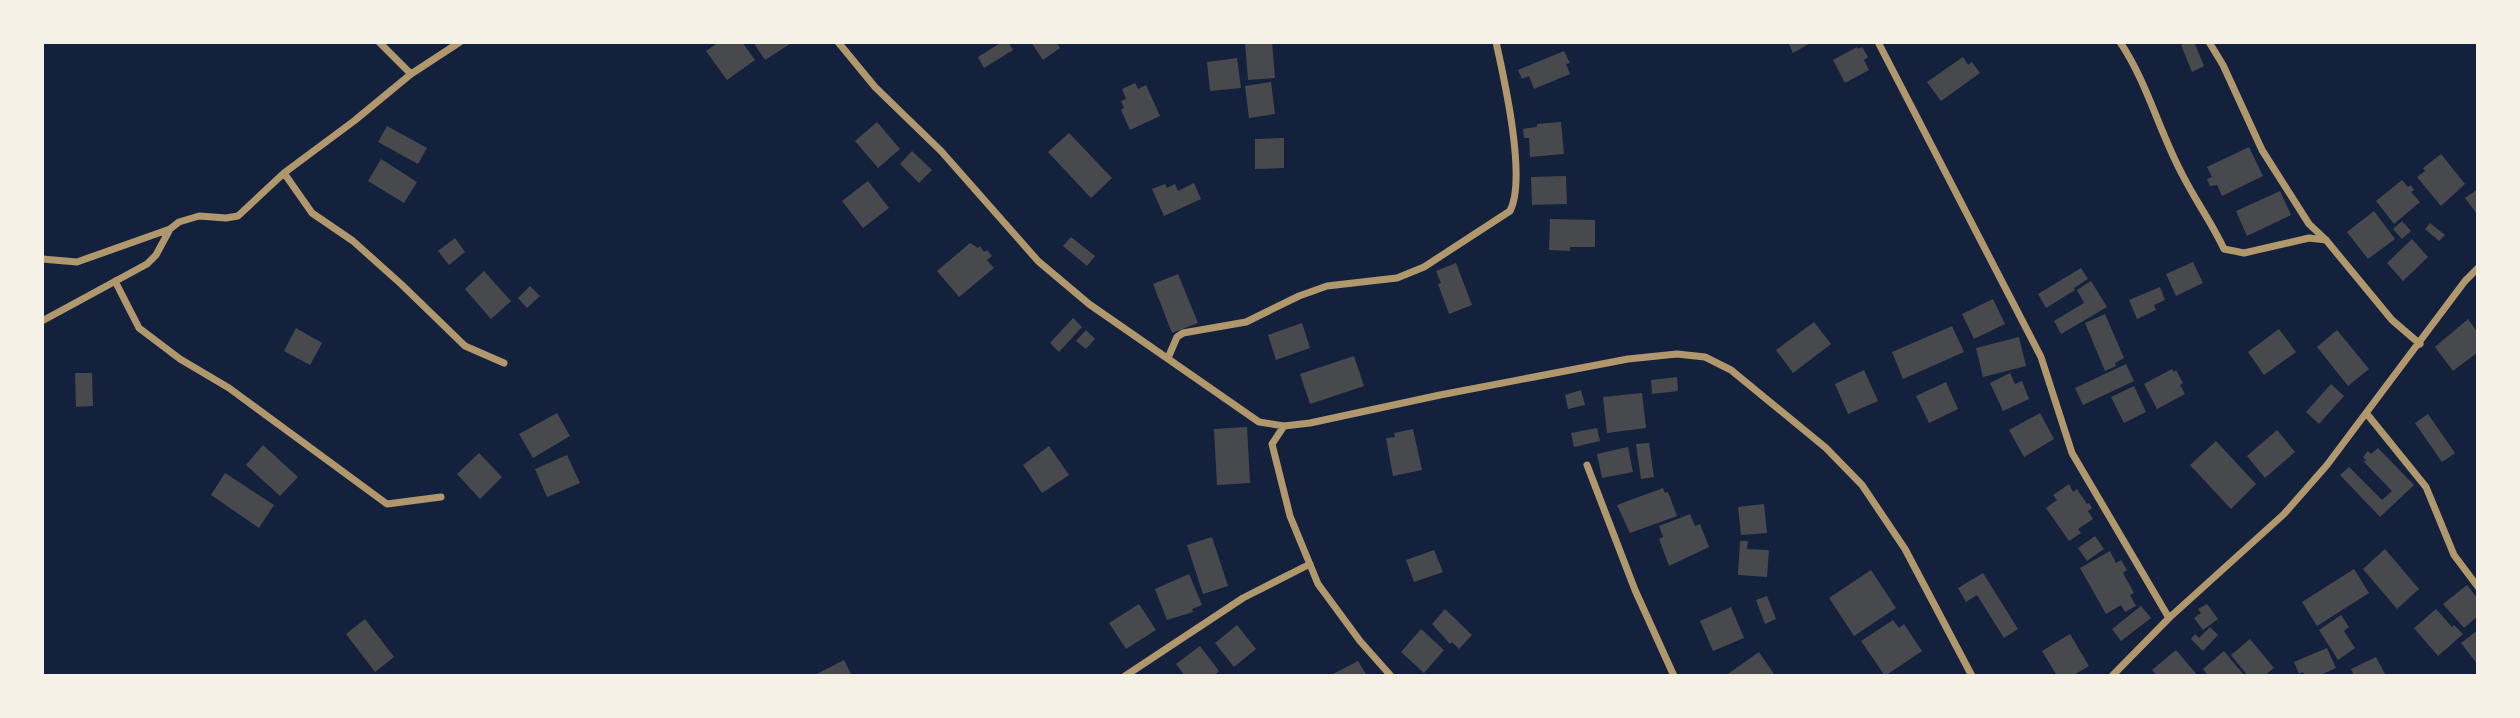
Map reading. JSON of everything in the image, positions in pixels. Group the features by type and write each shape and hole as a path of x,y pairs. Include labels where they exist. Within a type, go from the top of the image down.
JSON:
{"street":[{"path":"379,42 411,74"},
{"path":"42,259 77,262 199,216 238,216 284,173 411,74 460,42"},
{"path":"838,42 875,87 941,151 1038,261 1089,304 1259,422 1284,426 1310,423 1628,359 1677,354 1706,357 1731,370 1826,448 1862,485 1905,550 1972,676"},
{"path":"1168,358 1177,337 1183,332 1235,326 1327,286 1397,278 1424,267 1510,211 1514,200 1515,172 1510,112 1496,42"},
{"path":"1878,42 2041,356 2072,453 2169,618"},
{"path":"2120,42 2134,62 2182,175 2224,249 2244,253 2309,238 2326,240"},
{"path":"2209,42 2223,65 2262,150 2309,224 2326,240 2392,320 2420,344"},
{"path":"284,173 312,213 353,241 465,346 504,363"},
{"path":"42,321 147,264 156,255 170,229"},
{"path":"2112,676 2169,618 2284,514 2328,465 2465,281 2478,268"},
{"path":"115,281 139,328 180,359 229,388 387,504 441,497"},
{"path":"2367,414 2426,487 2454,555 2478,587"},
{"path":"1284,426 1272,444 1275,462 1290,516 1318,584 1360,641 1391,676"},
{"path":"1587,465 1635,590 1674,676"},
{"path":"1125,676 1243,598 1310,565"}],"building":[{"path":"719,42 742,42 755,60 727,80 706,51"},
{"path":"753,42 793,42 765,60"},
{"path":"1002,42 1008,42 1013,50 984,68 978,57"},
{"path":"1031,42 1056,42 1060,48 1043,60"},
{"path":"1245,42 1272,42 1275,78 1248,80"},
{"path":"1788,42 1812,42 1793,53"},
{"path":"2194,42 2204,66 2192,72 2181,45"},
{"path":"1862,47 1868,57 1864,60 1869,70 1845,83 1833,60"},
{"path":"1564,51 1570,63 1566,64 1570,74 1534,89 1529,76 1522,79 1518,70"},
{"path":"1963,57 1968,65 1972,62 1980,73 1941,101 1927,82"},
{"path":"1237,58 1241,88 1210,91 1207,62"},
{"path":"1271,82 1275,114 1249,118 1245,86"},
{"path":"1135,83 1138,89 1146,85 1160,116 1130,130 1121,110 1124,108 1121,101 1126,99 1122,89"},
{"path":"877,122 900,149 878,168 855,141"},
{"path":"1561,122 1564,154 1530,157 1529,138 1524,138 1523,129 1537,127 1537,124"},
{"path":"387,126 427,148 418,164 378,142"},
{"path":"1069,133 1112,178 1091,198 1048,152"},
{"path":"1284,138 1284,168 1255,169 1255,139"},
{"path":"2249,147 2263,176 2222,196 2217,185 2210,186 2207,179 2212,177 2207,167"},
{"path":"912,151 932,170 919,183 900,164"},
{"path":"2441,154 2465,184 2441,206 2417,177 2425,171 2423,168"},
{"path":"381,159 417,182 404,203 368,181"},
{"path":"1566,176 1567,204 1532,205 1531,177"},
{"path":"2402,180 2408,187 2411,185 2414,190 2411,192 2420,202 2394,224 2376,201"},
{"path":"868,181 889,208 863,228 842,201"},
{"path":"1194,183 1201,199 1164,216 1152,189 1165,184 1167,188 1175,184 1178,191"},
{"path":"2478,189 2478,215 2465,198"},
{"path":"2280,191 2291,215 2247,236 2236,211"},
{"path":"2374,211 2395,239 2368,259 2347,232"},
{"path":"1550,219 1595,220 1595,247 1570,247 1570,251 1549,250"},
{"path":"2402,221 2411,231 2402,239 2393,229"},
{"path":"2430,223 2445,235 2439,241 2425,229"},
{"path":"1071,237 1095,256 1087,266 1063,246"},
{"path":"455,238 465,252 449,265 438,251"},
{"path":"2412,239 2428,257 2403,281 2387,263"},
{"path":"970,243 978,248 980,246 984,252 987,250 992,256 987,260 994,268 959,297 937,271"},
{"path":"2193,262 2203,283 2176,296 2166,274"},
{"path":"1456,263 1472,305 1449,314 1436,271"},
{"path":"2081,268 2088,279 2046,308 2038,294"},
{"path":"484,271 511,301 491,319 465,289"},
{"path":"1178,274 1198,323 1172,333 1153,284"},
{"path":"2091,281 2107,307 2061,334 2054,321 2084,303 2077,290"},
{"path":"530,286 540,296 527,308 518,298"},
{"path":"2160,287 2165,300 2154,305 2156,310 2137,319 2129,300"},
{"path":"1993,299 2005,324 1974,339 1962,314"},
{"path":"2105,314 2124,358 2105,371 2085,323"},
{"path":"1073,318 1082,327 1059,352 1050,343"},
{"path":"2468,319 2478,333 2478,352 2453,371 2435,347"},
{"path":"1814,322 1831,344 1793,373 1776,350"},
{"path":"1302,323 1310,348 1276,360 1268,335"},
{"path":"1952,326 1964,352 1903,379 1892,352"},
{"path":"296,328 322,343 310,365 284,351"},
{"path":"2279,329 2296,352 2264,375 2248,352"},
{"path":"1086,330 1095,339 1086,349 1076,341"},
{"path":"2337,330 2369,369 2348,386 2317,347"},
{"path":"2019,337 2026,366 1983,377 1976,348"},
{"path":"1354,356 1364,386 1310,404 1300,374"},
{"path":"2126,364 2134,381 2083,405 2075,388"},
{"path":"2172,369 2174,372 2176,370 2183,383 2180,385 2185,394 2157,409 2144,384"},
{"path":"1864,370 1878,401 1848,414 1835,384"},
{"path":"75,373 92,373 93,406 76,407"},
{"path":"2010,373 2015,384 2022,381 2029,399 2003,411 1990,383"},
{"path":"1677,377 1678,391 1652,394 1651,380"},
{"path":"1946,382 1958,409 1929,423 1916,396"},
{"path":"2331,384 2344,396 2319,424 2306,412"},
{"path":"2134,386 2146,412 2124,423 2111,397"},
{"path":"1581,390 1585,405 1568,409 1565,395"},
{"path":"1642,393 1646,428 1607,433 1603,397"},
{"path":"557,413 570,436 533,458 519,434"},
{"path":"2040,413 2054,439 2024,457 2009,430"},
{"path":"2428,414 2455,453 2442,462 2415,423"},
{"path":"1247,427 1250,483 1217,485 1214,429"},
{"path":"1597,428 1600,441 1574,447 1571,433"},
{"path":"1413,429 1422,470 1393,476 1386,438 1395,437 1394,433"},
{"path":"2277,430 2295,452 2265,478 2247,456"},
{"path":"2216,441 2256,484 2231,509 2190,465"},
{"path":"1649,443 1654,477 1641,479 1636,444"},
{"path":"263,445 298,477 280,496 246,465"},
{"path":"1049,446 1069,475 1042,493 1023,465"},
{"path":"1628,447 1633,472 1602,478 1597,454"},
{"path":"2378,448 2414,485 2380,517 2340,475 2349,467 2382,500 2392,491 2364,462 2366,460 2363,457 2368,451 2371,454"},
{"path":"479,453 502,477 480,499 457,474"},
{"path":"567,455 580,483 547,497 535,469"},
{"path":"225,473 274,505 259,528 211,495"},
{"path":"2069,484 2073,492 2077,489 2087,504 2089,503 2092,508 2088,511 2093,519 2078,529 2081,533 2069,541 2046,508 2057,500 2053,495"},
{"path":"1663,488 1665,493 1668,492 1677,516 1630,533 1617,505"},
{"path":"1764,504 1767,533 1741,535 1738,507"},
{"path":"1690,514 1695,526 1700,524 1709,547 1669,566 1659,539 1663,537 1659,526"},
{"path":"2095,536 2104,549 2087,561 2078,548"},
{"path":"1212,537 1228,586 1203,594 1187,545"},
{"path":"1740,541 1748,541 1747,549 1769,550 1767,577 1738,575"},
{"path":"2385,549 2419,589 2397,609 2363,569"},
{"path":"1434,550 1443,572 1414,582 1406,560"},
{"path":"2110,551 2116,563 2121,560 2127,570 2123,573 2134,593 2130,595 2136,606 2125,612 2121,605 2106,614 2080,568"},
{"path":"2354,569 2369,593 2317,626 2302,602"},
{"path":"1871,570 1896,608 1854,636 1829,598"},
{"path":"1983,573 2018,629 2004,638 1977,595 1966,602 1958,588"},
{"path":"1189,574 1202,605 1192,609 1193,612 1167,620 1155,589"},
{"path":"2467,585 2478,599 2478,616 2464,628 2443,604"},
{"path":"1767,596 1776,619 1765,624 1756,600"},
{"path":"1139,604 1156,630 1126,649 1109,623"},
{"path":"2207,604 2218,619 2203,630 2194,618 2201,613 2198,609"},
{"path":"2141,606 2151,618 2121,641 2112,629"},
{"path":"1731,607 1744,638 1713,651 1700,621"},
{"path":"1445,609 1472,635 1459,649 1452,642 1450,644 1432,624"},
{"path":"2436,609 2452,627 2454,625 2463,634 2438,656 2414,628"},
{"path":"2341,615 2349,627 2344,631 2355,648 2338,660 2319,630"},
{"path":"365,619 394,657 375,672 346,634"},
{"path":"1893,620 1899,628 1904,624 1922,651 1885,676 1861,641"},
{"path":"1237,625 1256,649 1234,667 1215,643"},
{"path":"2210,627 2218,635 2203,651 2191,639 2195,634 2199,638"},
{"path":"1421,629 1444,650 1424,673 1401,652"},
{"path":"2478,630 2478,665 2461,643"},
{"path":"2070,634 2089,666 2072,676 2057,676 2042,651"},
{"path":"2250,639 2274,668 2264,676 2248,676 2231,655"},
{"path":"1200,646 1219,671 1214,676 1185,676 1176,664"},
{"path":"2327,648 2336,668 2318,676 2305,676 2303,672 2299,674 2294,662"},
{"path":"2176,650 2198,676 2157,676 2152,670"},
{"path":"2224,651 2243,674 2208,676 2203,669"},
{"path":"1759,652 1774,674 1725,676"},
{"path":"2376,657 2386,676 2354,676 2351,669"},
{"path":"844,660 852,676 813,676"},
{"path":"1358,661 1367,676 1329,676"}]}
